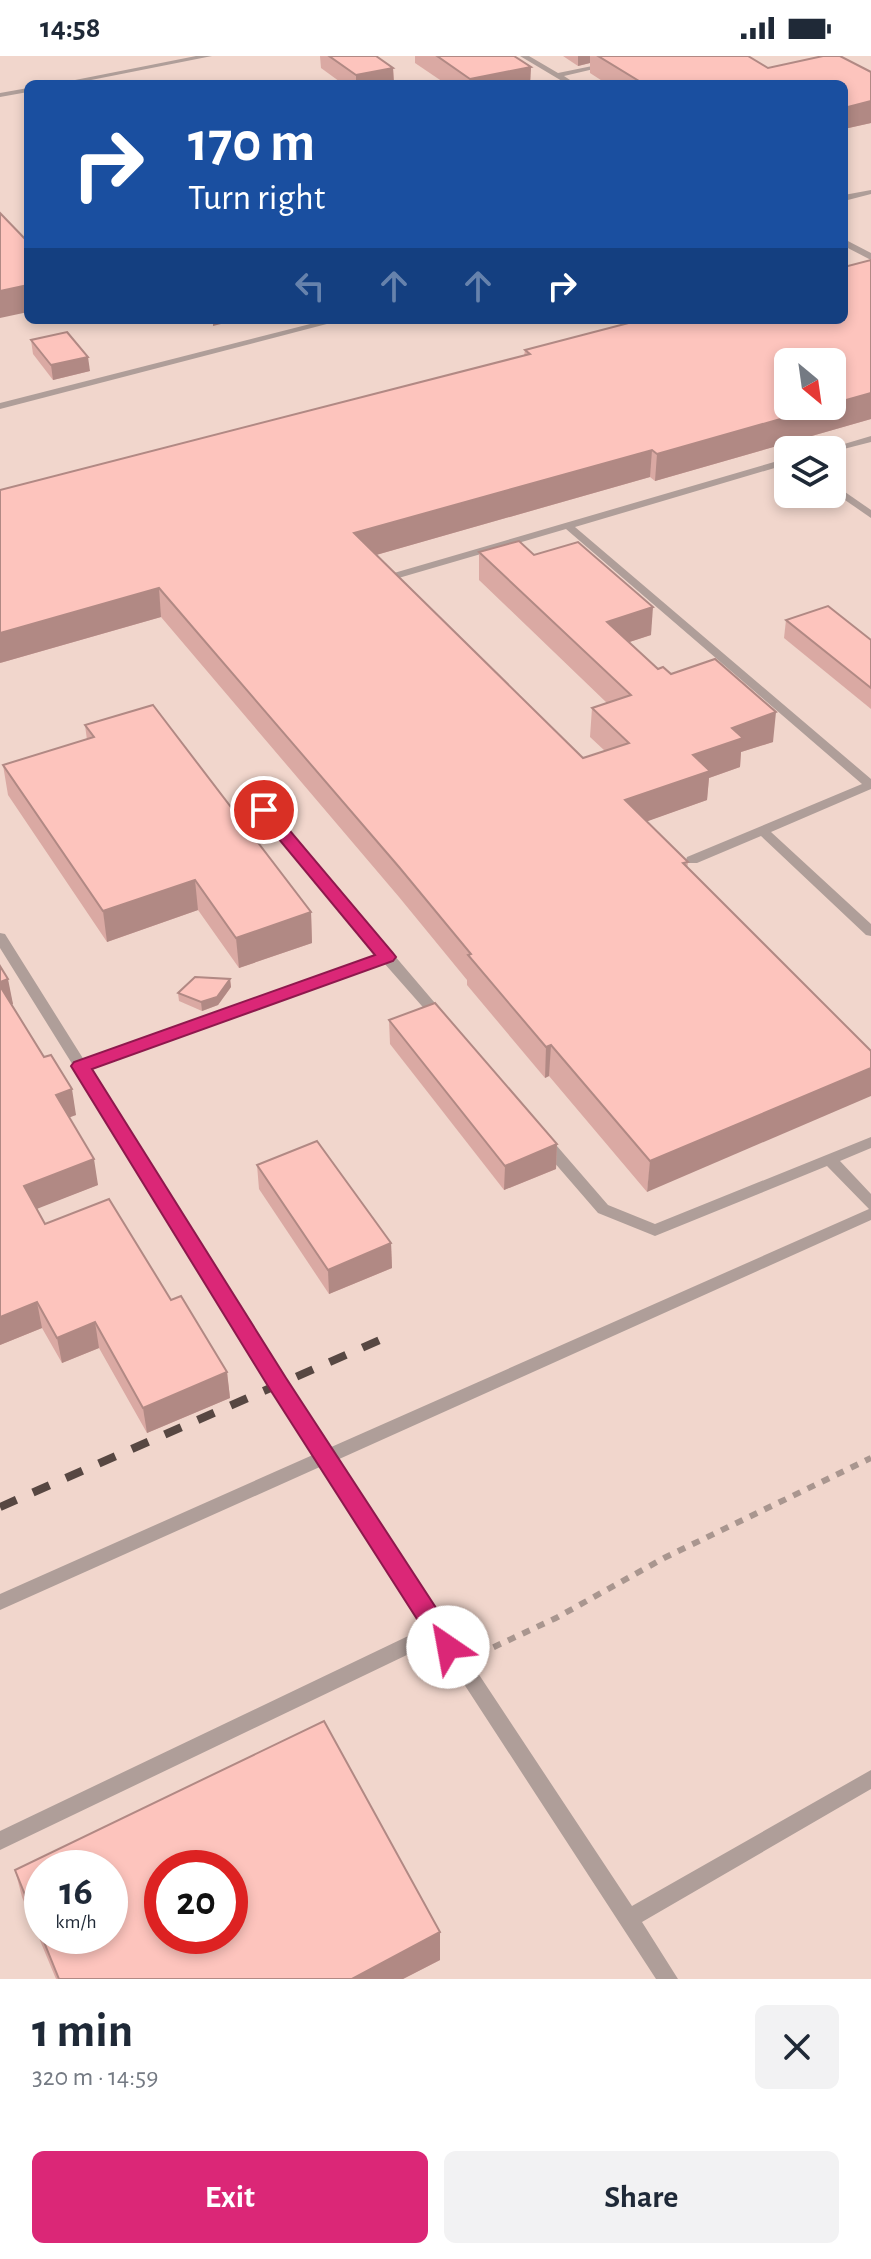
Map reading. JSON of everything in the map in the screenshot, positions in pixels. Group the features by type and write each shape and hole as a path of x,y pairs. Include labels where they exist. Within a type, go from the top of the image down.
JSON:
{"lane":[{"path":"82,80 208,56"},
{"path":"524,56 565,80"},
{"path":"557,75 617,62"},
{"path":"0,95 24,91"},
{"path":"848,197 871,192"},
{"path":"848,244 871,257"},
{"path":"0,406 321,324"},
{"path":"846,446 871,439"},
{"path":"398,575 774,465"},
{"path":"846,496 871,515"},
{"path":"567,525 871,785 692,860"},
{"path":"264,810 453,1033"},
{"path":"763,831 871,932"},
{"path":"0,937 410,1590 668,1979"},
{"path":"81,1066 387,957"},
{"path":"531,1126 603,1209 626,1221 655,1230 871,1142"},
{"path":"830,1160 871,1204"},
{"path":"0,1602 871,1214"},
{"path":"0,1841 434,1626"},
{"path":"630,1918 871,1779"}],"path":[{"path":"459,1663 556,1618 664,1558 871,1458"}],"shaded area":[{"path":"0,56 871,56 871,1979 0,1979"}],"building":[{"path":"329,56 376,56 393,68 356,75"},
{"path":"437,56 514,56 531,67 470,79"},
{"path":"598,56 748,56 768,68 823,56 840,56 871,72 871,101 848,107 848,80 637,80"},
{"path":"0,213 24,238 24,286 0,291"},
{"path":"871,260 871,393 846,400 846,348 774,348 774,420 777,420 657,454 652,450 354,533 583,758 629,743 592,708 631,695 479,552 519,541 534,555 578,542 653,607 607,622 658,669 663,667 671,674 715,659 776,712 732,728 743,738 693,755 710,771 625,800 688,862 683,863 871,1051 871,1068 650,1161 551,1045 546,1047 399,867 159,588 0,633 0,490 530,354 525,350 625,324 848,324 848,266"},
{"path":"67,332 88,357 51,365 31,340"},
{"path":"828,606 871,640 871,688 786,620"},
{"path":"153,705 311,912 236,938 195,880 103,911 3,765 94,737 85,725"},
{"path":"0,966 8,979 0,982"},
{"path":"195,977 230,979 217,997 201,1002 178,993"},
{"path":"0,986 44,1057 51,1055 72,1089 56,1095 94,1159 24,1186 45,1224 109,1199 171,1300 181,1296 227,1372 143,1408 95,1322 57,1338 37,1302 0,1317"},
{"path":"435,1003 557,1144 505,1166 389,1020"},
{"path":"317,1141 391,1243 328,1270 257,1165"},
{"path":"324,1721 440,1932 352,1979 59,1979 49,1954 128,1954 128,1850 56,1850"},
{"path":"24,1866 24,1892 15,1870"}],"railway":[{"path":"0,1507 391,1335"}],"route":[{"path":"264,810 387,957 81,1066 278,1384 448,1647"}]}
